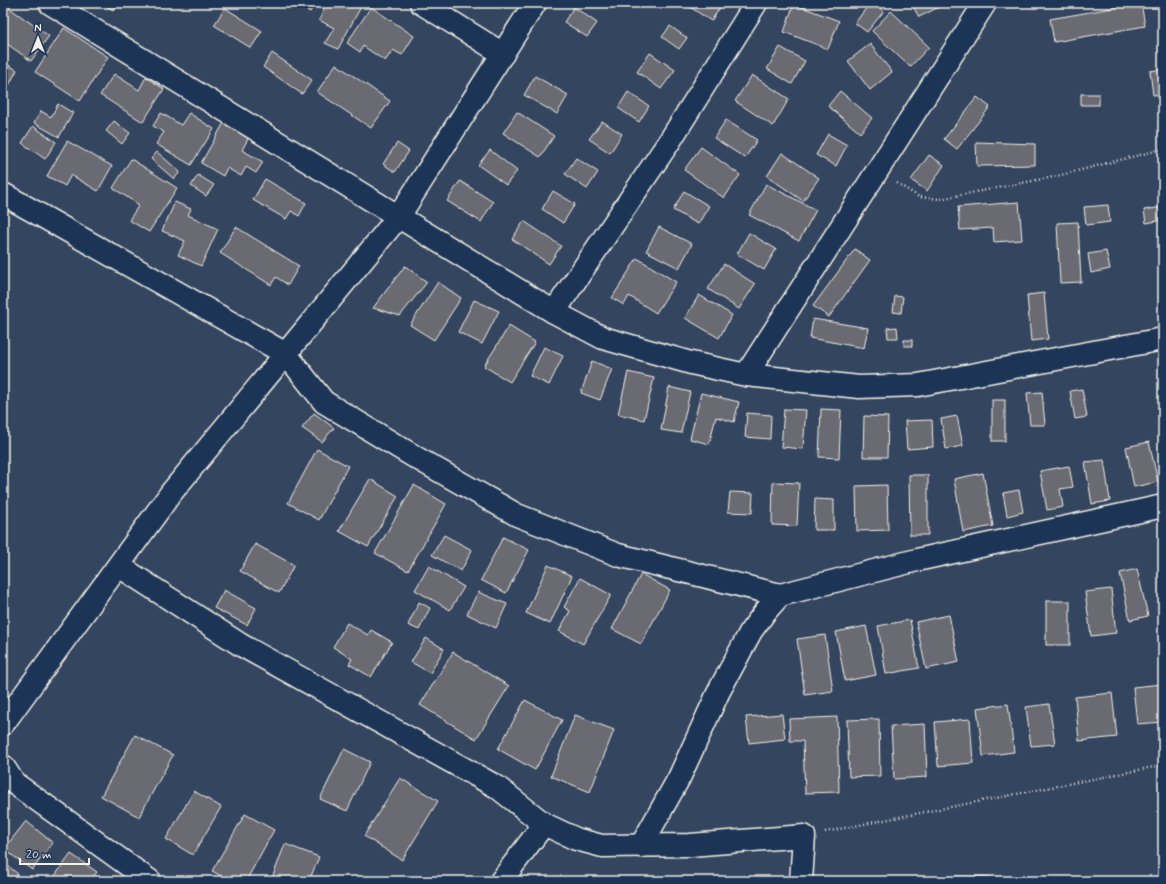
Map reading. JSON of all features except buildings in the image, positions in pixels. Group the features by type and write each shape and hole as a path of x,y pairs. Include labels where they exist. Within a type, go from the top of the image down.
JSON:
{"street":[{"path":"50,3 554,312 603,338 691,363 746,375 859,387 918,386 1163,339"},
{"path":"421,3 503,54"},
{"path":"3,724 119,566 170,493 399,216 535,3"},
{"path":"554,312 671,139 756,3"},
{"path":"746,375 985,3"},
{"path":"3,194 286,354 324,402 415,457 517,515 618,555 780,595 916,560 1163,506"},
{"path":"119,566 241,645 497,787 544,824 576,840 602,846 641,846 690,845 804,836 801,881"},
{"path":"641,846 678,778 719,691 751,631 780,595"},
{"path":"3,766 14,783 150,881"},
{"path":"501,881 544,824"}],"path":[{"path":"878,170 919,197 940,200 1053,177 1163,148"},
{"path":"804,836 1163,765"}]}
